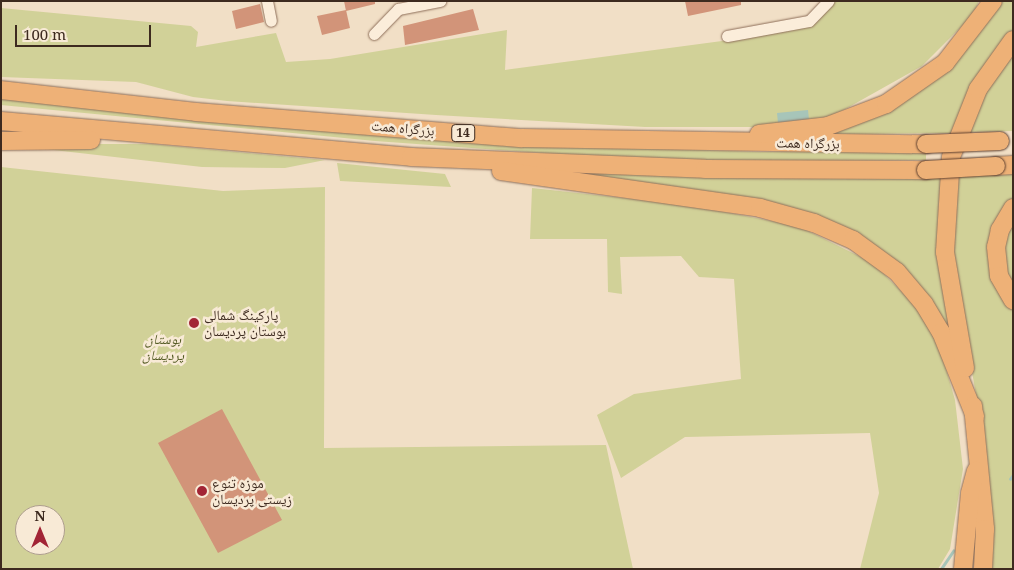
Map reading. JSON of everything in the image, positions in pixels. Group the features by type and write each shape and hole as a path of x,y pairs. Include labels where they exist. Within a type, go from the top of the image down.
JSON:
{"highway":[{"path":"713,142 828,126 886,104 945,62 970,35 993,1"},
{"path":"983,569 985,529 975,416 945,252 950,166 978,89 1013,40"},
{"name":"بزرگراه همت","path":"1,90 196,112 522,138 926,144 1006,141"},
{"name":"بزرگراه همت","path":"1,121 145,136 411,157 705,169 926,170 1004,165"},
{"path":"1,141 145,136"},
{"path":"411,157 729,203 796,218 841,234 880,257 913,289 941,332 975,416"},
{"path":"1013,208 1000,230 996,247 999,276 1013,300"},
{"path":"963,569 970,493 980,459"}],"street":[{"path":"267,1 271,21"},
{"path":"374,34 398,9 440,1"},
{"path":"727,36 809,21 828,1"}],"green space":[{"path":"835,1 979,1 973,15 922,66 833,116 770,127 645,127 436,115 227,101 193,97 136,82 1,77 1,8 191,26 198,32 196,47 276,33 286,62 330,59 507,30 505,70 752,37 814,23"},
{"path":"1000,1 1013,1 1013,31 953,133 776,135 841,129 880,115 956,61"},
{"path":"1013,48 1013,131 965,132 974,112"},
{"path":"1,96 612,147 761,152 926,149 926,160 722,162 557,154 375,141 1,105"},
{"path":"1,144 151,144 325,160 285,168 202,167"},
{"path":"337,163 445,174 451,187 340,181"},
{"path":"511,166 942,176 963,385 947,338 851,233"},
{"name":"بوستان پردیسان","path":"1,167 223,191 325,187 324,448 606,445 633,569 1,569"},
{"path":"1013,172 1013,198 997,222 1013,308 1013,569 988,569 992,513 987,457 950,247 954,175"},
{"path":"532,188 688,205 798,226 873,263 913,303 938,341 955,400 963,469 950,549 938,569 860,569 879,493 870,433 685,437 621,478 597,415 634,394 741,379 734,279 699,277 681,256 620,257 622,294 608,292 607,239 530,239"},
{"path":"1013,217 1013,291 1002,268 1006,229"}],"shaded area":[{"path":"808,110 809,120 778,123 777,113"}],"building":[{"path":"344,1 375,1 375,4 346,11"},
{"path":"685,1 741,1 741,5 688,16"},
{"path":"260,4 264,22 236,29 232,11"},
{"path":"473,9 479,30 405,45 403,26"},
{"path":"346,10 350,28 322,35 317,16"},
{"path":"222,409 282,520 218,553 158,443"}],"waterway":[{"path":"1010,479 1013,475"},
{"path":"941,569 953,551"}],"place":[{"name":"پارکینگ شمالی بوستان پردیسان","path":"194,323"},
{"name":"موزه تنوع زیستی پردیسان","path":"202,491"}]}
